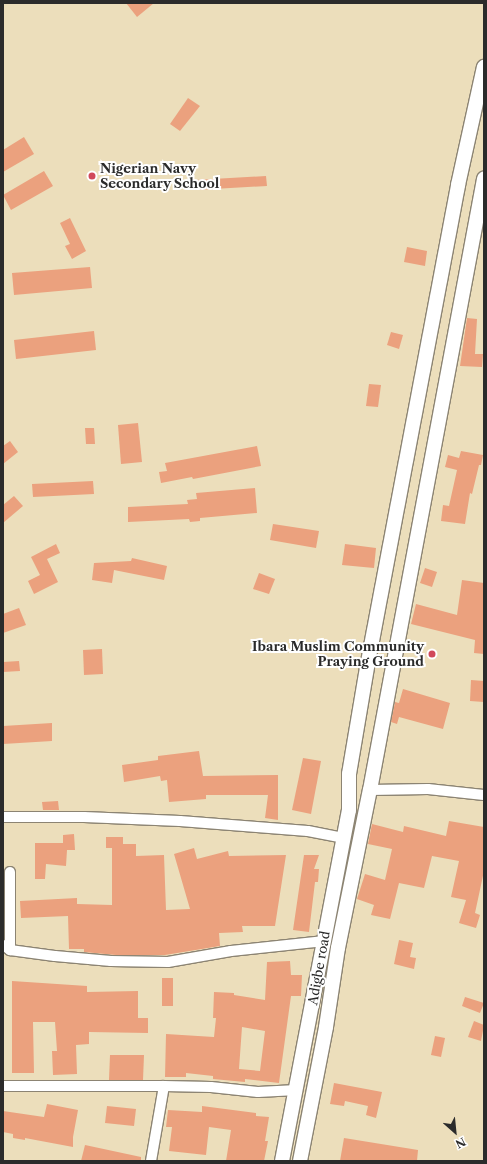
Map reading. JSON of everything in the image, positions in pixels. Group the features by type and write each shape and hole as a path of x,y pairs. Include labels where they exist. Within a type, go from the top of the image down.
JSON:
{"main road":[{"name":"Adigbe road","path":"282,1161 297,1090 350,810 349,774 368,662 458,185 484,67"},
{"path":"300,1161 326,1027 338,948 370,790 484,179"}],"street":[{"path":"370,790 428,789 484,795"},
{"path":"3,817 84,817 180,821 308,831 344,838"},
{"path":"10,872 6,948 111,961 168,962 231,951 324,941"},
{"path":"3,1086 211,1087 258,1092 297,1090"},
{"path":"151,1161 164,1086"}],"building":[{"path":"126,3 154,3 137,17"},
{"path":"188,98 200,106 180,131 170,124"},
{"path":"24,137 34,154 3,172 3,150"},
{"path":"44,171 53,186 11,210 3,195"},
{"path":"266,176 267,186 196,190 195,180"},
{"path":"70,218 86,251 72,259 65,246 70,244 60,223"},
{"path":"407,247 427,251 425,266 404,262"},
{"path":"90,267 92,288 14,295 12,273"},
{"path":"467,318 477,319 475,354 483,354 482,367 460,366"},
{"path":"94,331 96,350 16,359 14,340"},
{"path":"391,332 403,335 399,349 387,345"},
{"path":"369,384 381,385 378,407 366,406"},
{"path":"138,423 142,462 121,464 118,425"},
{"path":"85,428 94,428 95,444 86,444"},
{"path":"10,441 18,452 3,464 3,446"},
{"path":"257,446 261,466 193,479 192,477 161,483 159,472 167,471 165,463"},
{"path":"461,451 483,455 472,494 470,493 465,524 441,521 443,505 449,506 457,470 445,467 448,455 459,458"},
{"path":"93,481 94,494 33,497 32,484"},
{"path":"255,488 257,513 200,518 200,521 190,522 189,519 128,522 128,507 188,504 187,500 197,499 196,493"},
{"path":"14,496 23,506 3,523 3,505"},
{"path":"273,524 319,531 316,548 270,540"},
{"path":"56,544 60,553 47,559 58,582 34,594 28,581 40,575 31,557"},
{"path":"345,544 376,548 374,568 342,565"},
{"path":"132,558 167,566 164,580 114,570 112,583 92,580 94,563 131,561"},
{"path":"425,568 437,572 432,587 420,583"},
{"path":"259,573 275,579 269,594 253,589"},
{"path":"462,580 484,583 484,654 474,653 475,640 411,624 416,604 457,615"},
{"path":"19,608 26,625 3,633 3,614"},
{"path":"102,649 103,674 84,675 83,650"},
{"path":"19,661 20,671 3,672 3,662"},
{"path":"471,680 484,681 484,702 470,701"},
{"path":"403,689 450,703 443,729 399,717 397,724 391,722 395,702 399,703"},
{"path":"52,723 52,741 3,744 3,726"},
{"path":"199,751 203,776 278,775 278,820 265,818 268,795 206,795 206,799 169,802 167,780 161,781 160,776 124,782 122,765 158,760 158,756"},
{"path":"303,758 321,761 311,814 292,810"},
{"path":"58,801 59,810 43,810 42,802"},
{"path":"449,821 484,827 484,871 475,913 480,915 476,928 459,923 466,900 451,897 459,861 432,856 424,888 399,883 390,919 371,915 374,905 357,899 365,874 385,880 392,849 368,844 372,824 403,832 404,826 446,836"},
{"path":"74,834 75,850 67,850 66,866 46,864 45,879 35,879 35,843 63,843 63,835"},
{"path":"106,837 123,837 123,844 136,844 136,856 164,855 166,910 190,909 174,854 194,848 197,859 228,851 229,856 286,855 275,926 242,926 243,932 219,933 220,946 165,955 116,955 84,952 84,949 69,949 68,916 21,918 20,901 77,898 77,904 112,905 112,848 106,848"},
{"path":"304,855 319,855 314,869 319,869 318,882 315,882 309,932 293,930"},
{"path":"399,940 413,943 410,957 416,958 414,969 394,964"},
{"path":"290,961 291,975 302,975 301,996 291,996 279,1083 245,1079 245,1082 213,1079 213,1076 186,1073 186,1077 165,1077 166,1034 214,1037 216,1018 213,1018 214,992 234,993 234,995 265,1000 267,962","holes":["242,1027 265,1031 260,1071 239,1069"]},
{"path":"162,978 173,978 173,1006 162,1006"},
{"path":"12,981 87,986 87,992 138,991 138,1018 148,1018 148,1033 89,1032 89,1044 76,1045 77,1074 53,1075 52,1051 57,1051 55,1022 33,1022 34,1073 12,1073"},
{"path":"465,997 484,1003 480,1013 462,1006"},
{"path":"474,1021 484,1025 481,1041 468,1037"},
{"path":"435,1036 445,1038 441,1057 431,1055"},
{"path":"110,1055 144,1055 143,1080 109,1080"},
{"path":"334,1083 382,1092 376,1118 366,1115 368,1106 345,1101 344,1106 330,1104"},
{"path":"47,1104 78,1110 73,1137 73,1147 25,1138 25,1140 13,1138 13,1134 3,1132 3,1111 44,1117"},
{"path":"107,1106 136,1109 134,1126 105,1123"},
{"path":"202,1106 256,1113 256,1116 269,1117 265,1141 268,1141 264,1161 226,1161 231,1130 209,1127 206,1155 169,1151 172,1127 166,1127 168,1110 202,1112"},
{"path":"344,1138 418,1150 417,1161 340,1161"},
{"path":"85,1145 141,1157 141,1161 81,1161"}],"place":[{"name":"Nigerian Navy Secondary School","path":"92,176"},
{"name":"Ibara Muslim Community Praying Ground","path":"432,654"}]}
